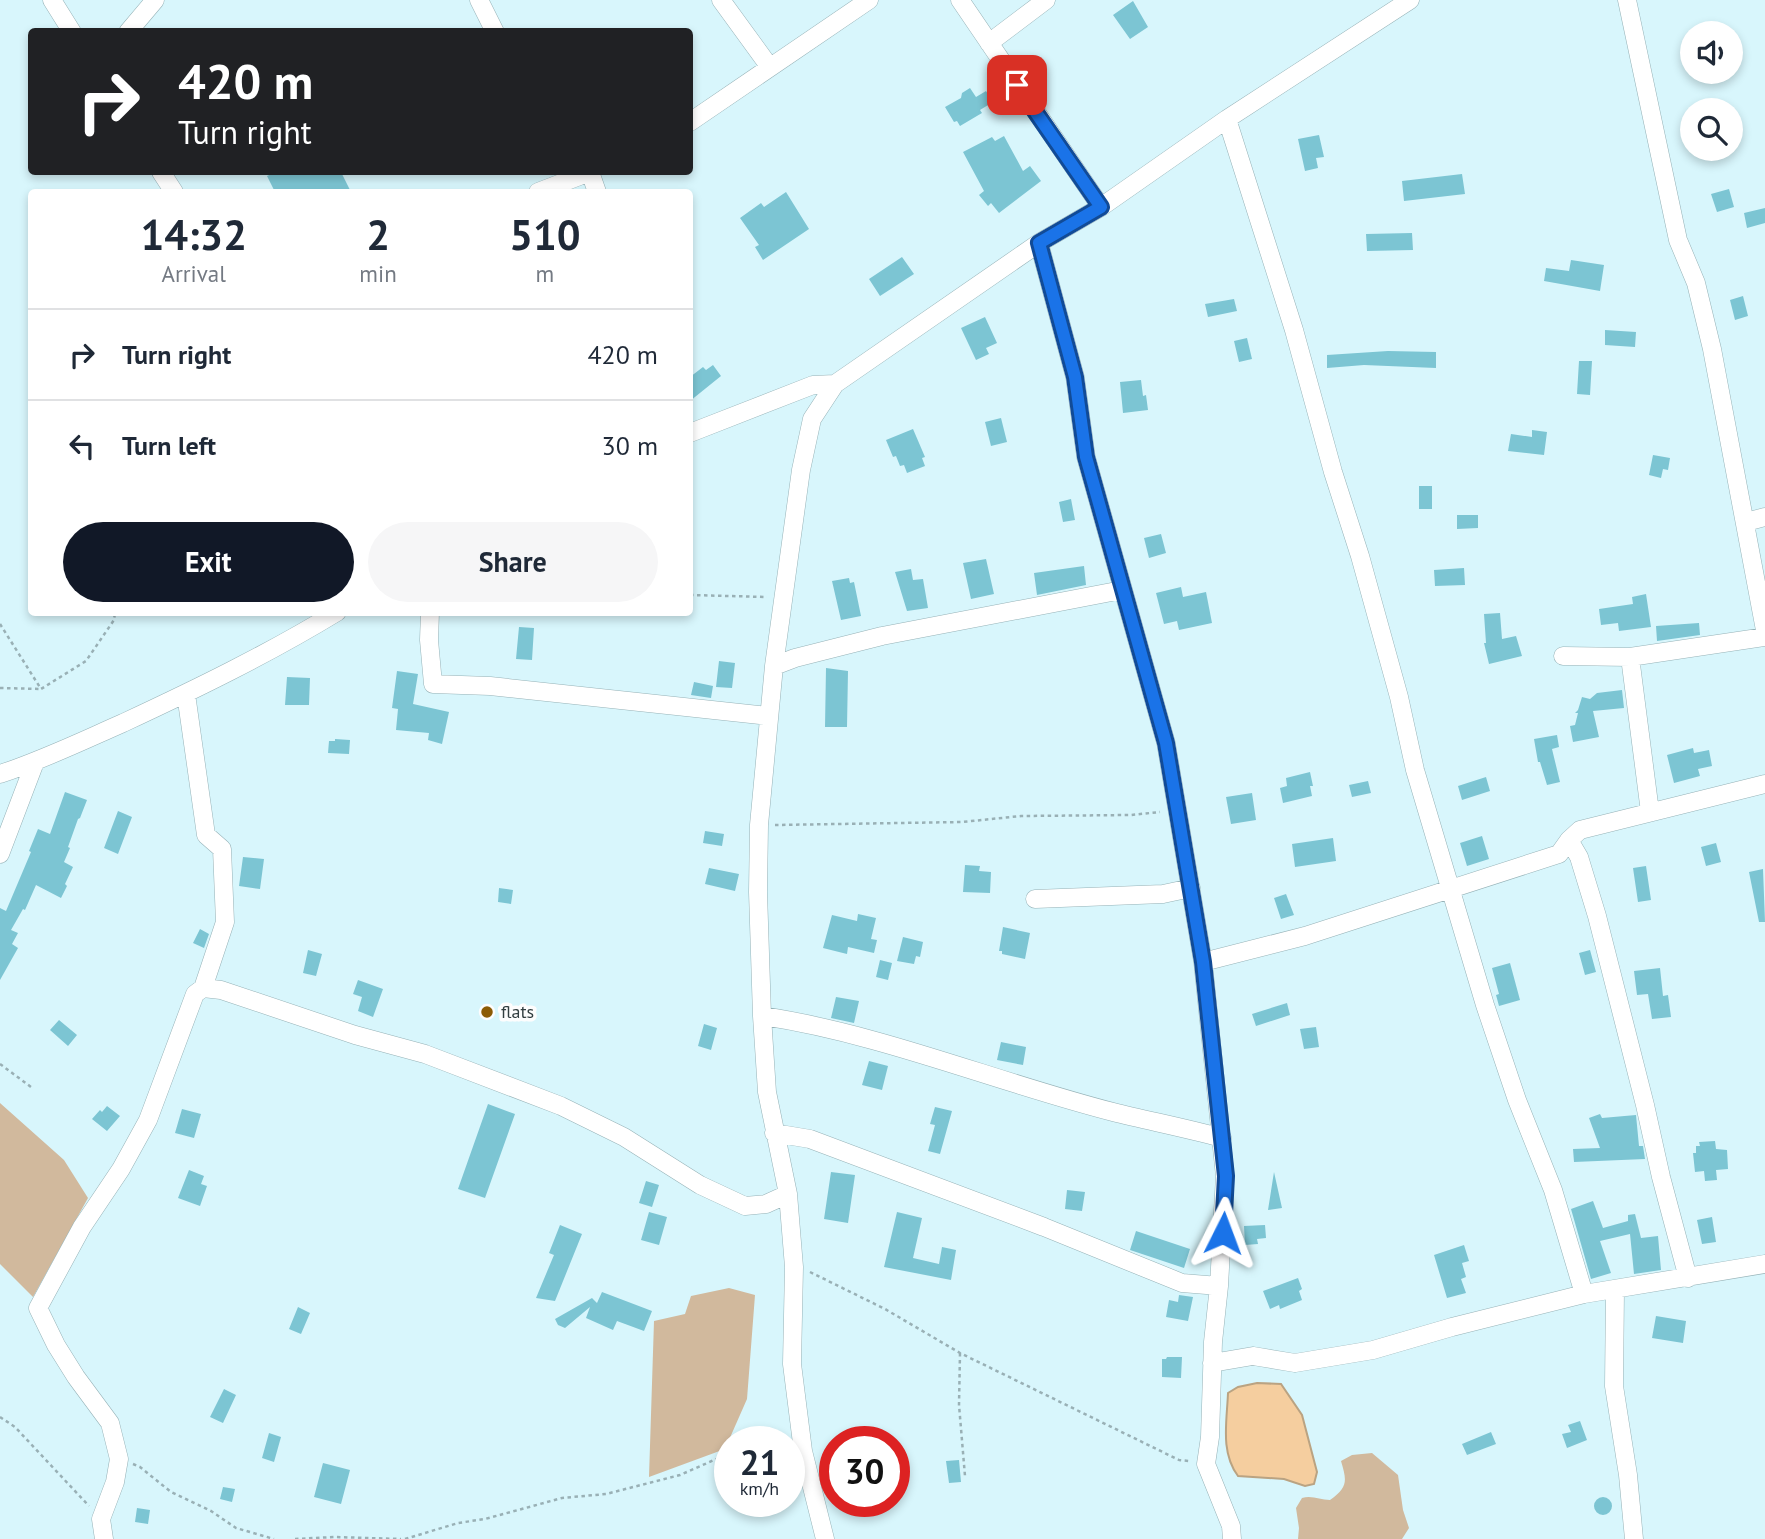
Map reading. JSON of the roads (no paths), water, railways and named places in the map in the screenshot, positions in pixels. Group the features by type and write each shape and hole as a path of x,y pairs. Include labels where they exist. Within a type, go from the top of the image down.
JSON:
{"street":[{"path":"52,0 70,28"},
{"path":"131,28 155,0"},
{"path":"479,0 493,28"},
{"path":"721,0 769,66"},
{"path":"693,120 869,0"},
{"path":"960,0 1101,207"},
{"path":"989,43 1046,0"},
{"path":"825,1539 803,1451 792,1364 794,1267 788,1194 767,1092 758,892 768,716 802,470 812,419 835,384 1039,243 1101,207 1227,119 1410,0"},
{"path":"1627,0 1678,240 1696,283 1712,349 1746,522 1765,656"},
{"path":"1227,119 1294,330 1360,556 1399,697 1415,770 1485,1005 1517,1100 1553,1191 1584,1294"},
{"path":"546,189 582,175"},
{"path":"1039,243 1075,377 1086,457 1166,743 1203,962 1226,1176 1212,1363 1210,1437 1206,1464 1232,1533 1246,1539"},
{"path":"693,432 813,385 835,384"},
{"path":"1746,522 1765,517"},
{"path":"774,666 882,636 1122,590"},
{"path":"0,774 35,762 187,694 330,616"},
{"path":"430,616 433,684 490,686 768,716"},
{"path":"1563,656 1630,657 1764,635"},
{"path":"1630,657 1650,812"},
{"path":"187,694 206,835 222,849 225,922 203,988"},
{"path":"0,854 35,762"},
{"path":"1203,962 1305,936 1559,854 1580,830 1765,784"},
{"path":"1569,840 1579,857 1597,916 1688,1278"},
{"path":"1035,899 1163,894 1191,888"},
{"path":"104,1539 101,1519 115,1482 119,1459 110,1423 76,1377 38,1308 82,1227 121,1169 148,1120 195,993 203,988 221,989 355,1035 425,1054 561,1106 624,1137 700,1185 745,1206 766,1204 788,1194"},
{"path":"762,1016 799,1022 1112,1112 1222,1138"},
{"path":"774,1133 810,1139 1044,1227 1182,1283 1219,1286"},
{"path":"1212,1363 1232,1362 1253,1356 1295,1363 1373,1350 1584,1294 1765,1264"},
{"path":"1615,1290 1614,1386 1634,1539"}],"place":[{"name":"flats","path":"487,1012"}]}
